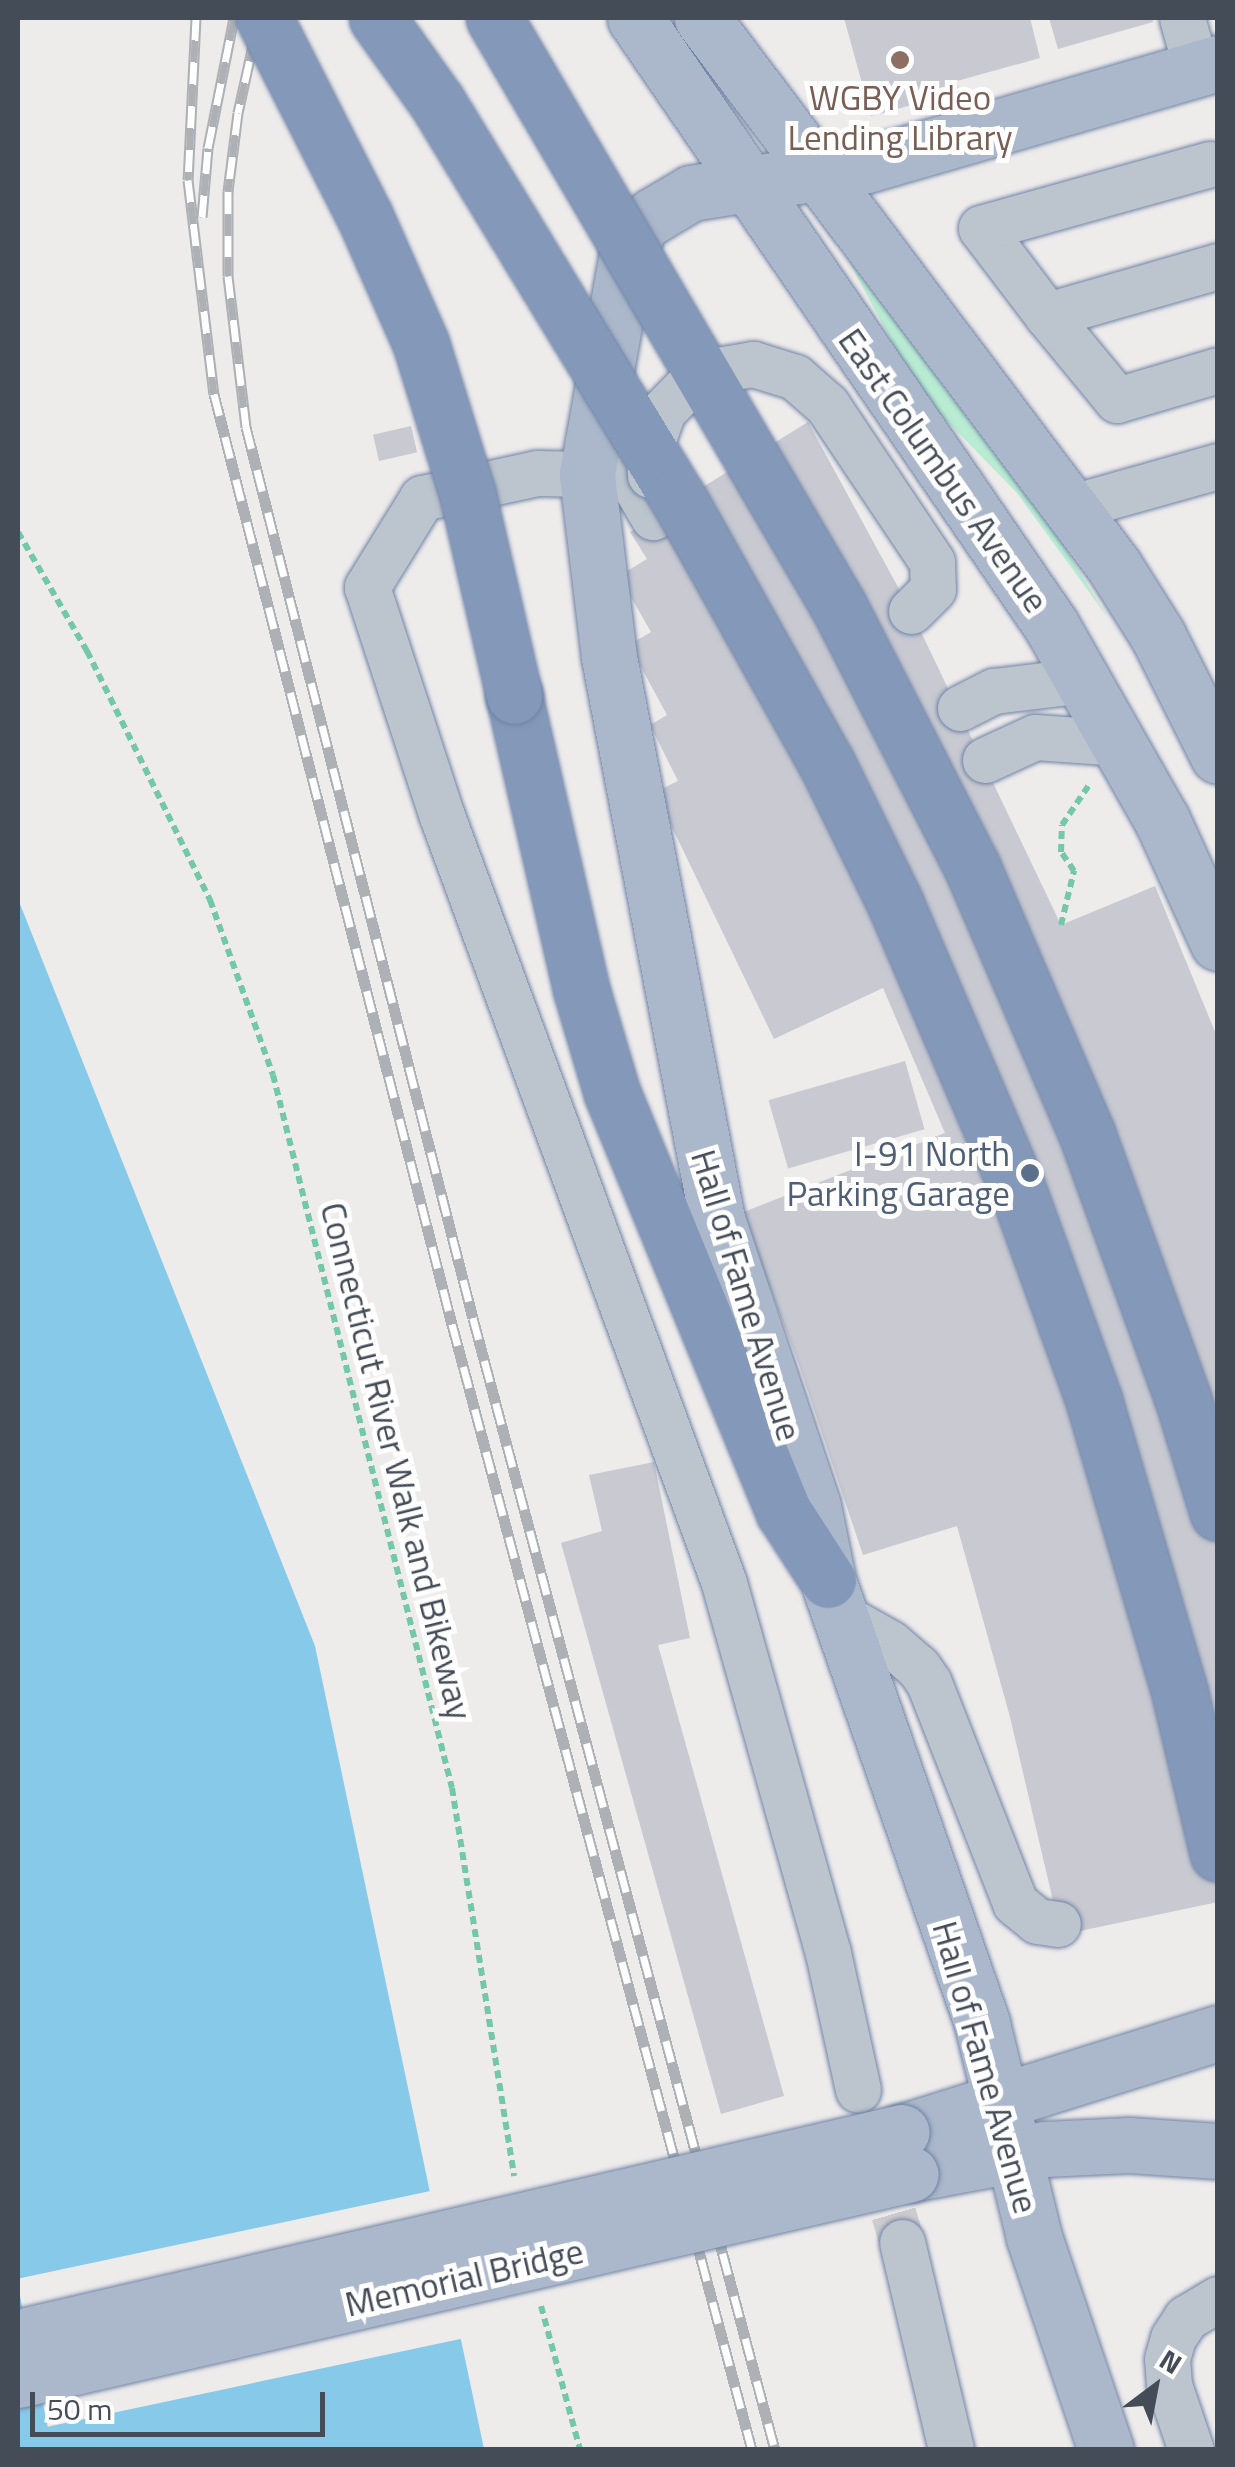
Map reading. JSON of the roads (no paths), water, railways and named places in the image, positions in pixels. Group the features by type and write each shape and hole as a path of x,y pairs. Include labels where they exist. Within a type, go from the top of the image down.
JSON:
{"highway":[{"path":"264,18 365,217 421,344 468,496 581,989 612,1093 784,1512 834,1597"},
{"path":"377,18 437,102 754,629 827,764 957,1041 1016,1186 1094,1401 1180,1694 1218,1854"},
{"path":"399,18 437,102"},
{"path":"494,18 766,479 907,732 1028,993 1137,1267 1218,1441"},
{"path":"1137,1267 1218,1514"}],"main road":[{"name":"East Columbus Avenue","path":"635,18 1085,680 1121,742 1218,943"},
{"path":"702,18 1072,507 1136,598 1197,673 1218,756"},
{"name":"Hall of Fame Avenue","path":"1106,2450 1042,2264 982,2023 834,1597 813,1506 731,1266 700,1144 607,644 587,474 626,254 641,224 691,193 868,164 1211,70"},
{"path":"1085,680 1197,673"},
{"path":"906,2153 1006,2129 1218,2034"},
{"path":"1006,2129 1105,2145 1218,2151"},
{"name":"Memorial Bridge","path":"18,2336 906,2153"},
{"name":"Memorial Bridge","path":"18,2380 906,2153"}],"street":[{"path":"1182,18 1211,70"},
{"path":"1210,164 981,228 1117,400 1218,370"},
{"path":"1046,315 1218,266"},
{"path":"671,507 654,493 650,451 663,411 676,395 711,371 732,366 754,364 795,377 828,405 932,562 933,588 911,611"},
{"path":"601,382 671,507"},
{"path":"601,382 671,507"},
{"path":"1072,507 1218,466"},
{"path":"587,474 536,473 422,498 367,587 442,816 724,1583 828,1954 858,2090"},
{"path":"1085,680 994,691 972,734 1121,742"},
{"path":"834,1597 918,1667 929,1683 1015,1903 1038,1922 1058,1924"},
{"path":"902,2242 951,2450"},
{"path":"1191,2450 1170,2385 1167,2359 1173,2338 1186,2318 1218,2299"}],"water":[{"path":"18,899 315,1646 484,2449 18,2449"}],"tunnel":[{"path":"875,2149 902,2242"}],"railway":[{"path":"196,18 188,180 214,394 452,1324 752,2450"},
{"path":"202,217 208,148 234,18"},
{"path":"259,18 238,113 228,191 228,276 246,427 473,1318 775,2450"}],"place":[{"name":"WGBY Video Lending Library","path":"900,60"},
{"name":"I-91 North Parking Garage","path":"1030,1173"}]}
